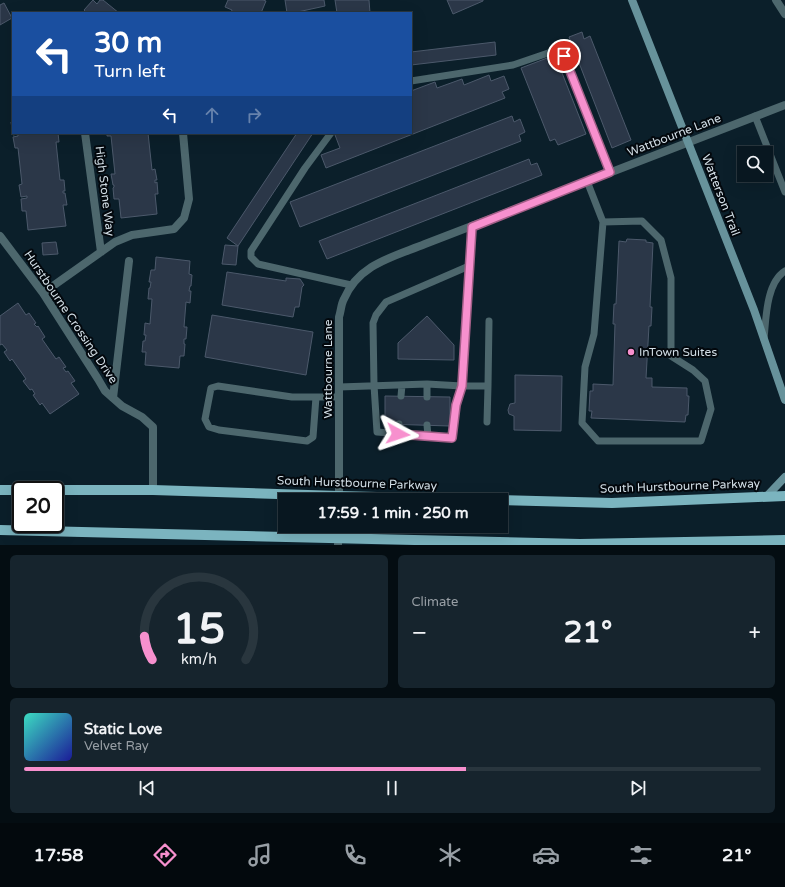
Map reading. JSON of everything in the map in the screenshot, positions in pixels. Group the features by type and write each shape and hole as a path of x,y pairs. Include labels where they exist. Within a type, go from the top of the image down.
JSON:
{"main road":[{"name":"Watterson Trail","path":"632,0 754,310 785,400"},
{"path":"767,496 785,477"},
{"name":"South Hurstbourne Parkway","path":"0,490 153,490 278,495"},
{"name":"South Hurstbourne Parkway","path":"508,501 612,503 785,496"},
{"path":"0,530 338,541 541,544 785,540"}],"street":[{"path":"776,0 785,14"},
{"name":"Wattbourne Lane","path":"339,493 339,317 343,300 351,285 363,272 374,265 425,244 785,105"},
{"name":"High Stone Way","path":"85,134 101,252"},
{"name":"High Stone Way","path":"43,293 115,242 132,235 174,229 184,218 189,199 182,134"},
{"path":"462,386 472,227"},
{"name":"Hurstbourne Crossing Drive","path":"0,236 43,293 105,392 122,406 142,417 153,427 153,490"},
{"path":"113,398 129,261"}],"lane":[{"path":"412,81 513,65 554,51 559,52 564,56 610,172"},
{"path":"755,116 785,192"},
{"path":"330,134 305,168 251,251 251,257 258,264 351,285"},
{"path":"587,181 604,222 594,334 585,367 582,423 598,441 701,441 711,409 705,381 693,370 671,356 671,278 661,240 642,221 604,222"},
{"path":"462,386 456,405 452,438 377,432 374,386 373,323 376,315 386,302 469,266"},
{"path":"764,341 770,294 774,283 785,270"},
{"path":"487,422 489,321"},
{"path":"339,387 427,384 488,386"},
{"path":"427,384 427,397"},
{"path":"401,396 402,385"},
{"path":"316,397 313,437 307,441 218,430 209,427 205,419 211,388 214,387 230,387 292,397 316,397 339,397"},
{"path":"398,434 399,424"},
{"path":"427,425 428,436"}],"building":[{"path":"93,0 97,4 100,0 103,0 118,12 86,12 84,10"},
{"path":"228,0 266,1 261,12 231,12 232,10 225,7"},
{"path":"285,0 324,0 325,6 298,12 287,12"},
{"path":"335,0 369,0 370,12 337,12"},
{"path":"447,0 483,0 483,1 453,14"},
{"path":"4,3 12,18 0,25 0,5"},
{"path":"582,32 584,39 590,36 631,140 612,148 569,37"},
{"path":"495,42 496,55 412,65 412,52"},
{"path":"555,55 586,134 558,145 555,139 550,141 521,68"},
{"path":"489,75 491,81 504,76 509,89 502,92 505,98 326,168 321,155 340,148 335,135 412,134 412,91 435,82 437,88 462,79 464,85"},
{"path":"512,116 514,122 520,119 525,132 519,135 521,141 300,227 290,202"},
{"path":"18,134 58,134 59,142 56,142 60,180 64,180 65,191 63,191 63,193 65,193 67,205 63,205 66,226 28,230 26,211 22,211 21,199 27,198 27,196 21,197 19,185 22,184 18,148 15,148 13,137 18,136"},
{"path":"107,134 148,134 152,170 155,169 157,180 155,180 155,183 157,182 158,194 155,194 157,214 121,218 119,199 114,199 114,185 111,174 115,174 111,136 107,136"},
{"path":"296,134 312,134 238,246 227,238"},
{"path":"529,159 531,165 537,163 542,175 327,259 319,241"},
{"name":"InTown Suites","path":"627,239 646,240 646,242 653,243 650,307 652,307 651,326 649,326 646,378 652,378 652,387 687,388 687,396 689,396 688,415 686,415 685,422 591,418 592,411 589,411 590,391 593,391 593,384 613,385 615,324 613,324 614,304 616,304 619,241 626,242"},
{"path":"56,242 58,254 43,255 42,243"},
{"path":"225,245 238,246 236,265 222,264"},
{"path":"156,257 190,261 189,274 192,275 189,291 191,291 190,303 186,302 184,327 187,327 186,339 184,339 184,356 180,356 179,368 145,365 146,352 142,352 143,341 145,341 146,335 144,335 145,323 150,324 152,299 148,299 151,282 149,282 151,270 155,270"},
{"path":"227,272 286,281 286,278 300,279 304,285 302,287 299,307 295,307 293,317 222,305"},
{"path":"18,303 26,315 29,313 36,323 34,324 37,327 38,326 45,337 42,339 56,359 59,357 66,367 63,368 66,372 68,371 75,381 71,383 79,394 50,414 42,403 40,405 33,395 35,394 32,389 30,390 23,381 26,379 12,359 10,361 4,352 7,350 2,344 0,345 0,316"},
{"path":"212,315 313,332 306,375 205,357"},
{"path":"427,316 454,345 454,360 398,359 398,343"},
{"path":"515,375 562,376 561,431 514,430 514,416 509,414 508,410 510,404 515,403"},
{"path":"385,396 450,397 450,426 385,424"}],"place":[{"name":"InTown Suites","path":"631,352"}],"route":[{"path":"398,434 452,438 456,405 462,386 472,227 610,172 564,56"}]}
